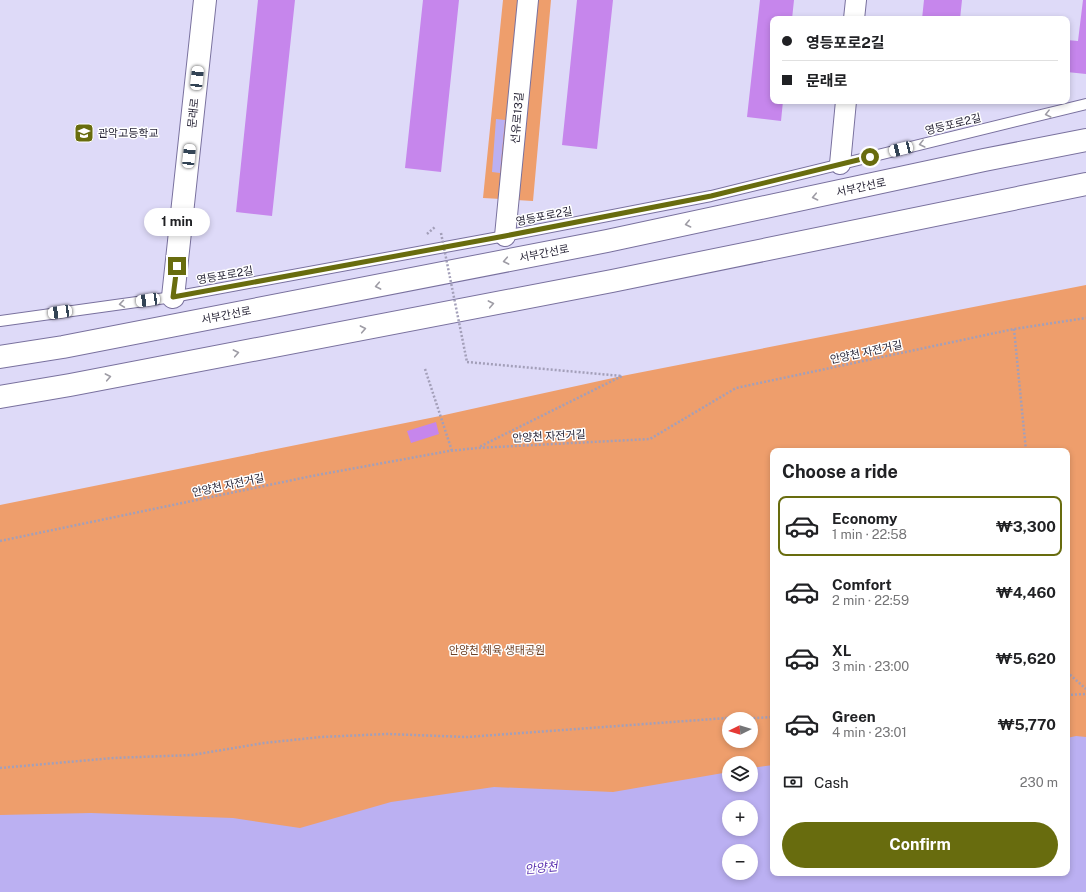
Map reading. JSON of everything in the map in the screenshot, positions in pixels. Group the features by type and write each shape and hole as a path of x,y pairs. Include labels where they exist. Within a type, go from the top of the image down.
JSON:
{"main road":[{"name":"문래로","path":"173,297 206,0"},
{"path":"984,160 1086,131"},
{"name":"서부간선로","path":"0,357 63,347 607,241 984,160 1086,140"},
{"path":"0,397 70,385 612,281 1086,184"},
{"path":"994,204 1086,192"},
{"path":"0,353 63,347"},
{"path":"0,403 70,385"}],"street":[{"name":"선유로13길","path":"505,236 528,0"},
{"path":"854,16 856,0"},
{"path":"840,164 846,104"}],"lane":[{"name":"영등포로2길","path":"0,320 173,297 505,236 711,196 1086,104"}],"path":[{"path":"441,233 467,362 622,376 477,448"},
{"name":"안양천 자전거길","path":"0,541 312,476 452,451 477,448 650,439 736,388 1014,329 1086,318"},
{"path":"1014,329 1026,448"},
{"path":"425,369 452,451"},
{"path":"1070,675 1086,689"},
{"path":"1070,695 1086,694"},
{"path":"0,768 113,758 192,755 264,743 321,737 387,734 467,737 719,718 740,719 770,717"}],"green space":[{"path":"503,0 551,0 533,201 483,198"},
{"name":"안양천 체육 생태공원","path":"1086,285 1086,892 0,892 0,505 440,416 622,376"}],"water":[{"path":"496,119 505,120 500,173 492,172"},
{"name":"안양천","path":"1076,736 1086,737 1086,892 0,892 0,815 91,813 233,818 300,828 391,802 494,787 613,792 722,773 722,792 758,792 758,767 770,765 770,876 1070,876 1070,737"}],"building":[{"path":"258,0 295,0 272,216 236,212"},
{"path":"423,0 459,0 441,172 405,168"},
{"path":"577,0 613,0 597,149 562,145"},
{"path":"760,0 794,0 792,16 770,16 770,104 783,104 781,121 747,117"},
{"path":"924,0 962,0 960,16 922,16"},
{"path":"1083,0 1086,0 1086,74 1070,72 1070,40 1078,41"},
{"path":"436,422 439,434 411,443 407,431"}],"place":[{"name":"관악고등학교","path":"84,133"}],"route":[{"path":"177,266 173,297 505,236 711,196 870,157"}]}
